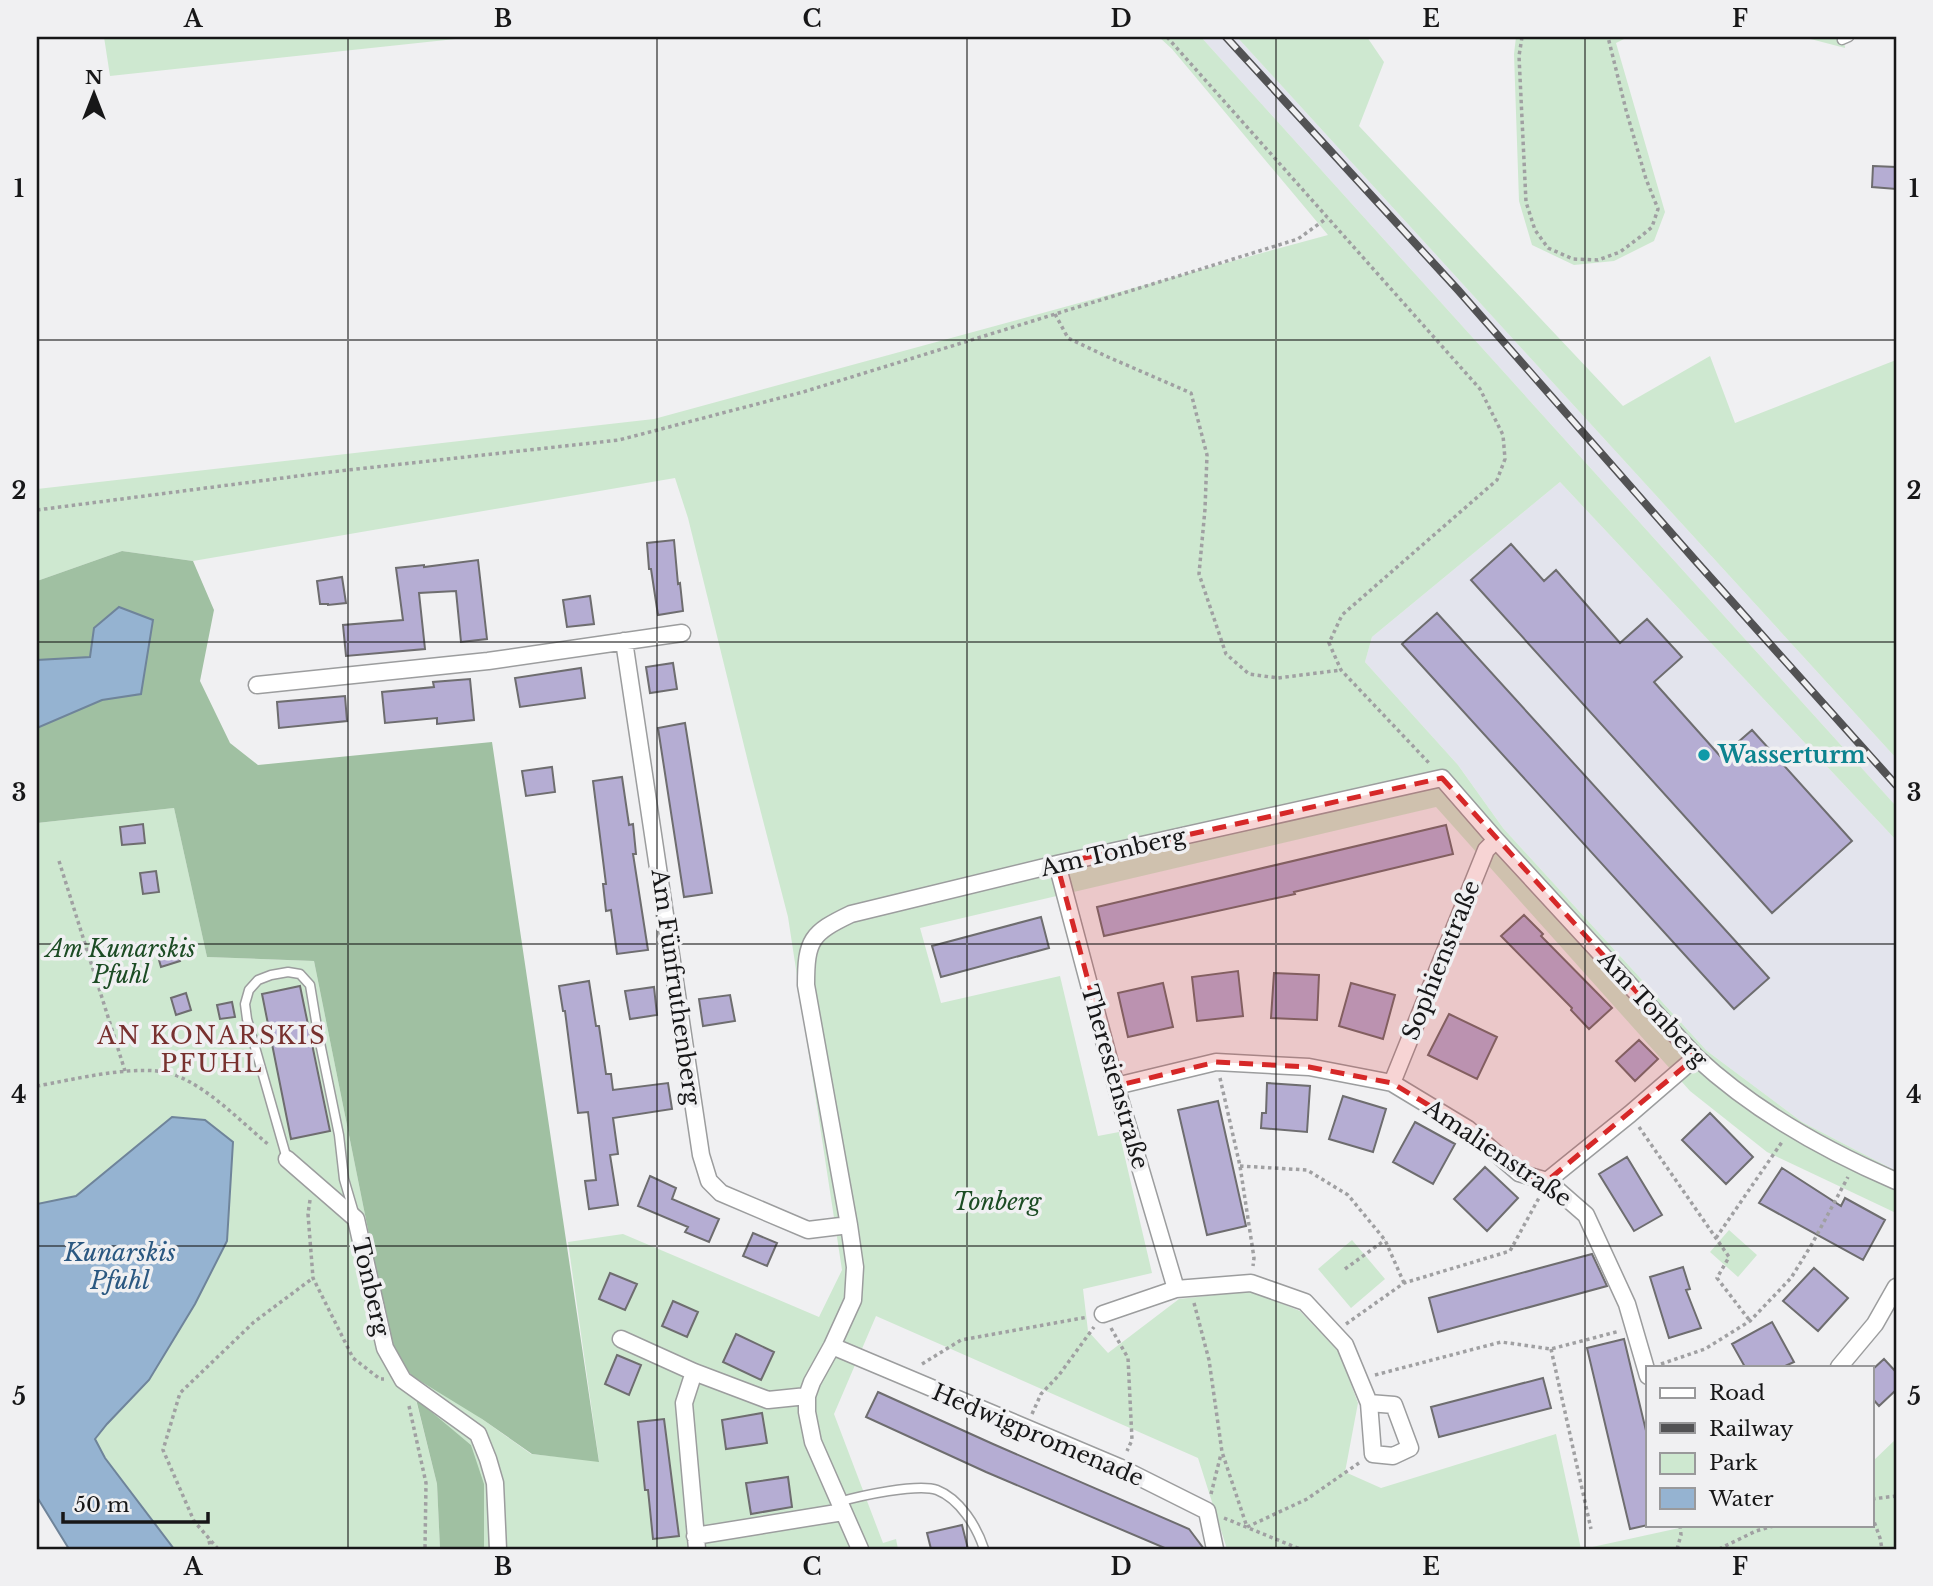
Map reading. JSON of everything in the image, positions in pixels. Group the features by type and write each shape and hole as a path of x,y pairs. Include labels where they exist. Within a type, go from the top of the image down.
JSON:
{"street":[{"path":"257,685 488,661 682,633"},
{"name":"Am Fünfruthenberg","path":"624,641 701,1155 709,1181 721,1193 808,1230 849,1225"},
{"name":"Am Tonberg","path":"807,1396 853,1300 855,1267 806,985 806,962 811,941 828,925 851,914 1057,864 1442,778 1696,1057 1716,1075 1792,1128 1855,1163 1896,1181"},
{"name":"Sophienstraße","path":"1392,1083 1486,850 1496,840"},
{"name":"Theresienstraße","path":"1057,864 1116,1086 1183,1288"},
{"path":"1547,1181 1696,1057"},
{"name":"Amalienstraße","path":"1116,1086 1216,1062 1309,1067 1392,1083 1468,1129 1519,1173 1547,1181 1586,1214 1628,1304 1646,1369"},
{"name":"Tonberg","path":"287,1159 356,1219 385,1348 403,1380 478,1434 495,1483 498,1549"},
{"path":"1103,1314 1183,1288 1251,1283 1305,1302 1345,1345 1369,1403 1373,1454 1393,1456 1410,1448 1394,1405 1369,1403"},
{"path":"1840,1366 1875,1324 1896,1287"},
{"path":"621,1339 694,1372 768,1400 807,1396 813,1442 860,1549"},
{"name":"Hedwigpromenade","path":"832,1346 1119,1468 1207,1511"},
{"path":"694,1372 684,1403 696,1543 841,1507"},
{"path":"1207,1511 1215,1549"}],"lane":[{"path":"287,1159 245,1004 249,990 258,980 288,972 300,974 310,985 340,1135 344,1179 356,1219"},
{"path":"841,1507 868,1494 934,1489 964,1511 984,1549"}],"path":[{"path":"1167,37 1480,389 1503,435 1505,459 1497,480 1342,615 1329,643 1341,670 1442,778"},
{"path":"1522,37 1519,56 1526,202 1535,230 1548,248 1573,258 1598,260 1620,252 1652,227 1658,209 1629,122 1608,37"},
{"path":"37,510 321,473 619,440 803,392 1298,239 1327,219"},
{"path":"1055,314 1068,338 1191,393 1207,455 1199,574 1226,654 1249,674 1278,678 1341,670"},
{"path":"59,861 125,1072"},
{"path":"1216,1062 1240,1166 1254,1258 1251,1283"},
{"path":"37,1086 125,1072 149,1070 173,1074 204,1091 287,1159"},
{"path":"1630,1114 1729,1256 1717,1278 1750,1321"},
{"path":"1716,1238 1792,1128"},
{"path":"1655,1366 1705,1349 1750,1321 1791,1278 1855,1163"},
{"path":"1240,1166 1307,1170 1348,1195 1385,1240 1404,1283"},
{"path":"1333,1333 1404,1283 1510,1251 1547,1181"},
{"path":"319,1187 310,1196 308,1214 313,1278 353,1358 380,1379 403,1380 426,1483 425,1549"},
{"path":"1345,1269 1385,1240"},
{"path":"218,1549 194,1521 163,1450 180,1393 254,1322 313,1278"},
{"path":"1183,1288 1209,1360 1222,1452 1247,1527"},
{"path":"903,1377 961,1340 1103,1314"},
{"path":"1026,1428 1041,1394 1059,1376 1103,1314"},
{"path":"1103,1314 1128,1358 1132,1440 1119,1468"},
{"path":"1360,1379 1501,1342 1551,1349 1634,1328"},
{"path":"1551,1349 1591,1529"},
{"path":"1222,1452 1207,1511 1300,1549"},
{"path":"1247,1527 1307,1499 1373,1454"},
{"path":"1874,1499 1896,1496"},
{"path":"1874,1522 1882,1549"},
{"path":"1677,1549 1680,1526"},
{"path":"1719,1549 1756,1531 1774,1526"},
{"path":"209,1539 211,1549"}],"highlighted area":[{"path":"1442,778 1696,1057 1547,1181 1519,1173 1468,1129 1392,1083 1309,1067 1216,1062 1116,1086 1057,864"}],"shaded area":[{"path":"1201,37 1237,37 1896,758 1896,806"},
{"path":"1560,482 1896,840 1896,1171 1802,1122 1707,1051 1503,828 1458,765 1365,662 1372,637"}],"green space":[{"path":"104,37 474,37 110,76"},
{"name":"Am Kunarskis Pfuhl","path":"1159,37 1201,37 1896,806 1896,840 1560,482 1372,637 1365,662 1458,765 1503,828 1707,1051 1802,1122 1896,1171 1896,1213 1767,1152 1690,1091 1436,807 920,928 941,1003 1060,976 1098,1136 1119,1132 1152,1273 1083,1289 1088,1331 1108,1353 1179,1299 1251,1291 1300,1311 1339,1352 1358,1403 1345,1472 1381,1488 1556,1434 1581,1549 1227,1549 1198,1458 876,1316 834,1414 883,1543 896,1539 898,1549 484,1549 483,1524 471,1445 416,1400 437,1484 440,1549 174,1549 105,1458 95,1439 149,1380 195,1304 227,1241 233,1142 172,1117 76,1196 37,1204 37,823 174,808 207,957 314,961 392,1349 531,1454 599,1461 568,1242 623,1234 819,1317 842,1270 788,917 688,518 675,478 193,561 122,551 37,581 37,489 654,419 1328,235"},
{"path":"1237,37 1367,37 1384,62 1359,126 1623,406 1710,356 1735,423 1896,360 1896,758"},
{"path":"1516,37 1628,37 1616,43 1665,212 1654,241 1614,261 1574,265 1532,245 1519,201 1514,54"},
{"path":"1803,37 1844,37 1845,48"},
{"path":"122,551 193,561 214,610 200,681 230,743 258,765 492,742 599,1462 532,1454 412,1376 392,1349 314,961 207,957 174,808 37,823 37,728 102,700 141,694 94,628 90,657 37,660 37,581"},
{"path":"1729,1230 1757,1255 1738,1277 1710,1252"},
{"path":"1352,1240 1385,1279 1351,1308 1318,1269"},
{"path":"416,1399 471,1445 484,1484 484,1549 440,1549 437,1484"},
{"path":"1896,1439 1896,1549 1583,1549 1688,1526 1874,1526 1874,1460"}],"water":[{"path":"119,607 153,620 141,694 102,700 37,728 37,660 90,657 94,628"},
{"name":"Kunarskis Pfuhl","path":"172,1117 205,1120 233,1142 227,1241 195,1304 149,1380 95,1439 105,1458 174,1549 69,1549 37,1497 37,1204 76,1196"}],"building":[{"path":"1873,166 1896,167 1896,189 1872,187"},
{"path":"674,540 683,611 658,615 647,543"},
{"path":"1511,544 1544,581 1556,570 1620,643 1647,619 1682,657 1654,682 1721,757 1752,730 1852,841 1772,913 1471,580"},
{"path":"478,560 487,639 461,642 456,591 419,593 425,649 346,656 343,625 403,620 396,568"},
{"path":"342,577 346,603 320,604 317,581"},
{"path":"590,596 594,624 567,627 563,600"},
{"path":"1437,613 1769,978 1734,1009 1402,644"},
{"path":"673,663 677,689 650,693 646,667"},
{"path":"581,668 585,698 520,707 515,678"},
{"path":"470,679 474,720 437,724 437,718 385,723 382,692 434,687 433,682"},
{"path":"345,696 347,721 279,728 277,702"},
{"path":"685,723 712,893 684,897 658,728"},
{"path":"552,767 555,792 526,796 522,771"},
{"path":"622,777 629,825 633,824 636,854 633,854 648,950 617,954 611,910 606,911 603,884 606,884 593,781"},
{"path":"143,824 145,843 122,845 120,827"},
{"path":"1446,825 1453,854 1294,892 1295,894 1104,936 1097,907"},
{"path":"156,871 159,892 143,894 140,873"},
{"path":"1524,915 1612,1008 1589,1029 1501,936"},
{"path":"1041,917 1049,948 941,977 932,946"},
{"path":"174,941 180,961 161,967 155,946"},
{"path":"1238,971 1243,1016 1197,1021 1192,977"},
{"path":"1274,973 1319,975 1317,1020 1271,1018"},
{"path":"589,981 606,1074 611,1074 613,1090 668,1083 672,1109 613,1118 618,1154 610,1155 618,1205 589,1209 585,1181 596,1180 588,1112 578,1113 565,1011 559,986"},
{"path":"1163,983 1173,1027 1128,1037 1118,993"},
{"path":"1351,983 1395,995 1383,1039 1339,1026"},
{"path":"300,986 330,1131 291,1139 262,994"},
{"path":"654,987 657,1015 630,1019 625,991"},
{"path":"186,993 191,1010 176,1015 171,998"},
{"path":"730,995 735,1021 703,1026 699,999"},
{"path":"232,1002 235,1017 220,1019 217,1005"},
{"path":"1449,1014 1497,1037 1477,1079 1428,1055"},
{"path":"1639,1040 1658,1059 1635,1081 1616,1061"},
{"path":"1267,1083 1310,1086 1307,1132 1261,1128 1262,1113 1266,1113"},
{"path":"1343,1096 1386,1109 1373,1152 1329,1139"},
{"path":"1218,1101 1246,1226 1207,1235 1178,1110"},
{"path":"1710,1113 1753,1157 1726,1184 1682,1140"},
{"path":"1415,1122 1455,1144 1433,1184 1393,1162"},
{"path":"1627,1157 1662,1215 1634,1231 1599,1174"},
{"path":"1485,1167 1518,1198 1487,1231 1454,1199"},
{"path":"1782,1168 1841,1206 1845,1198 1885,1220 1863,1260 1759,1203"},
{"path":"650,1176 676,1188 672,1199 719,1219 709,1242 685,1232 688,1227 638,1206"},
{"path":"753,1233 777,1243 767,1266 743,1256"},
{"path":"1592,1254 1607,1286 1438,1332 1429,1298"},
{"path":"1683,1267 1690,1289 1686,1290 1701,1328 1669,1338 1650,1277"},
{"path":"1814,1268 1848,1298 1818,1331 1783,1301"},
{"path":"610,1273 637,1284 625,1310 599,1299"},
{"path":"673,1301 698,1312 687,1337 662,1326"},
{"path":"1772,1322 1794,1362 1785,1366 1744,1366 1732,1344"},
{"path":"736,1334 774,1352 761,1380 723,1362"},
{"path":"1624,1339 1646,1431 1646,1525 1630,1529 1587,1348"},
{"path":"617,1355 641,1365 629,1395 605,1384"},
{"path":"1884,1359 1896,1372 1896,1390 1879,1406 1874,1400 1874,1368"},
{"path":"1543,1378 1551,1408 1439,1437 1431,1407"},
{"path":"878,1392 1189,1529 1204,1549 1167,1549 986,1472 866,1417"},
{"path":"762,1413 767,1443 726,1449 722,1420"},
{"path":"664,1419 679,1536 653,1539 638,1422"},
{"path":"788,1477 792,1507 751,1514 746,1483"},
{"path":"962,1525 968,1549 931,1549 927,1533"}],"railway":[{"path":"1226,37 1458,290 1896,785"}],"place":[{"name":"Wasserturm","path":"1704,755"}],"district":[{"name":"AN KONARSKIS PFUHL","path":"212,1050"}]}
